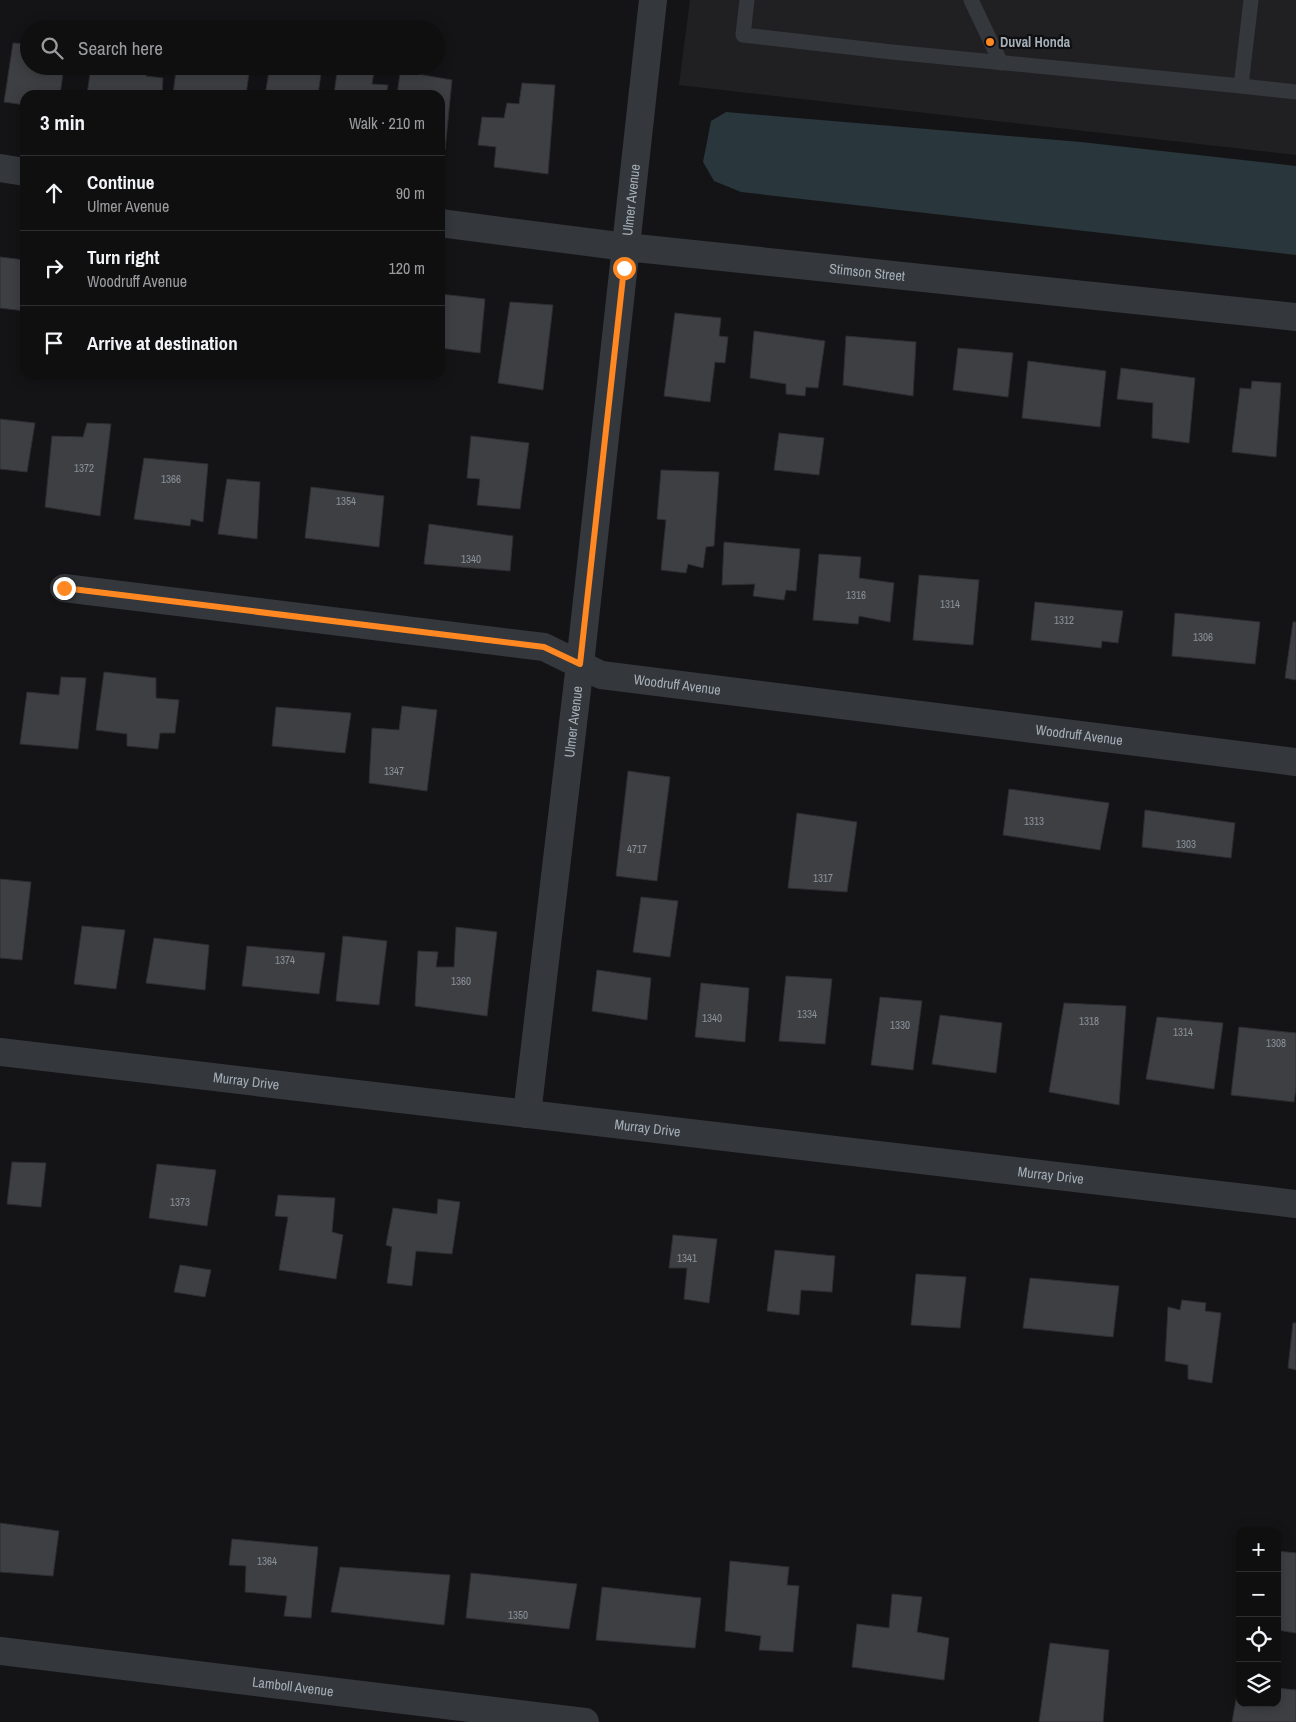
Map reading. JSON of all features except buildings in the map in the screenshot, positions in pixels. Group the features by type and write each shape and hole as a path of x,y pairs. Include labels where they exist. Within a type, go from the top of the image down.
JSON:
{"street":[{"name":"Ulmer Avenue","path":"527,1114 580,664 652,0"},
{"path":"0,168 20,171"},
{"name":"Stimson Street","path":"445,224 626,247 1296,317"},
{"name":"Woodruff Avenue","path":"64,588 544,647 601,676 1296,762"},
{"name":"Murray Drive","path":"0,1052 1296,1204"},
{"name":"Lamboll Avenue","path":"0,1651 584,1722"}],"lane":[{"path":"747,0 744,35 1296,92"},
{"path":"971,0 1001,63"},
{"path":"1241,86 1251,0"}],"shaded area":[{"name":"Duval Honda","path":"690,0 1296,0 1296,155 679,85"},
{"path":"726,112 1081,142 1296,166 1296,255 741,192 714,181 703,162 711,121"}],"place":[{"name":"Duval Honda","path":"990,42"}],"route":[{"path":"64,588 544,647 580,664 624,268"}]}
